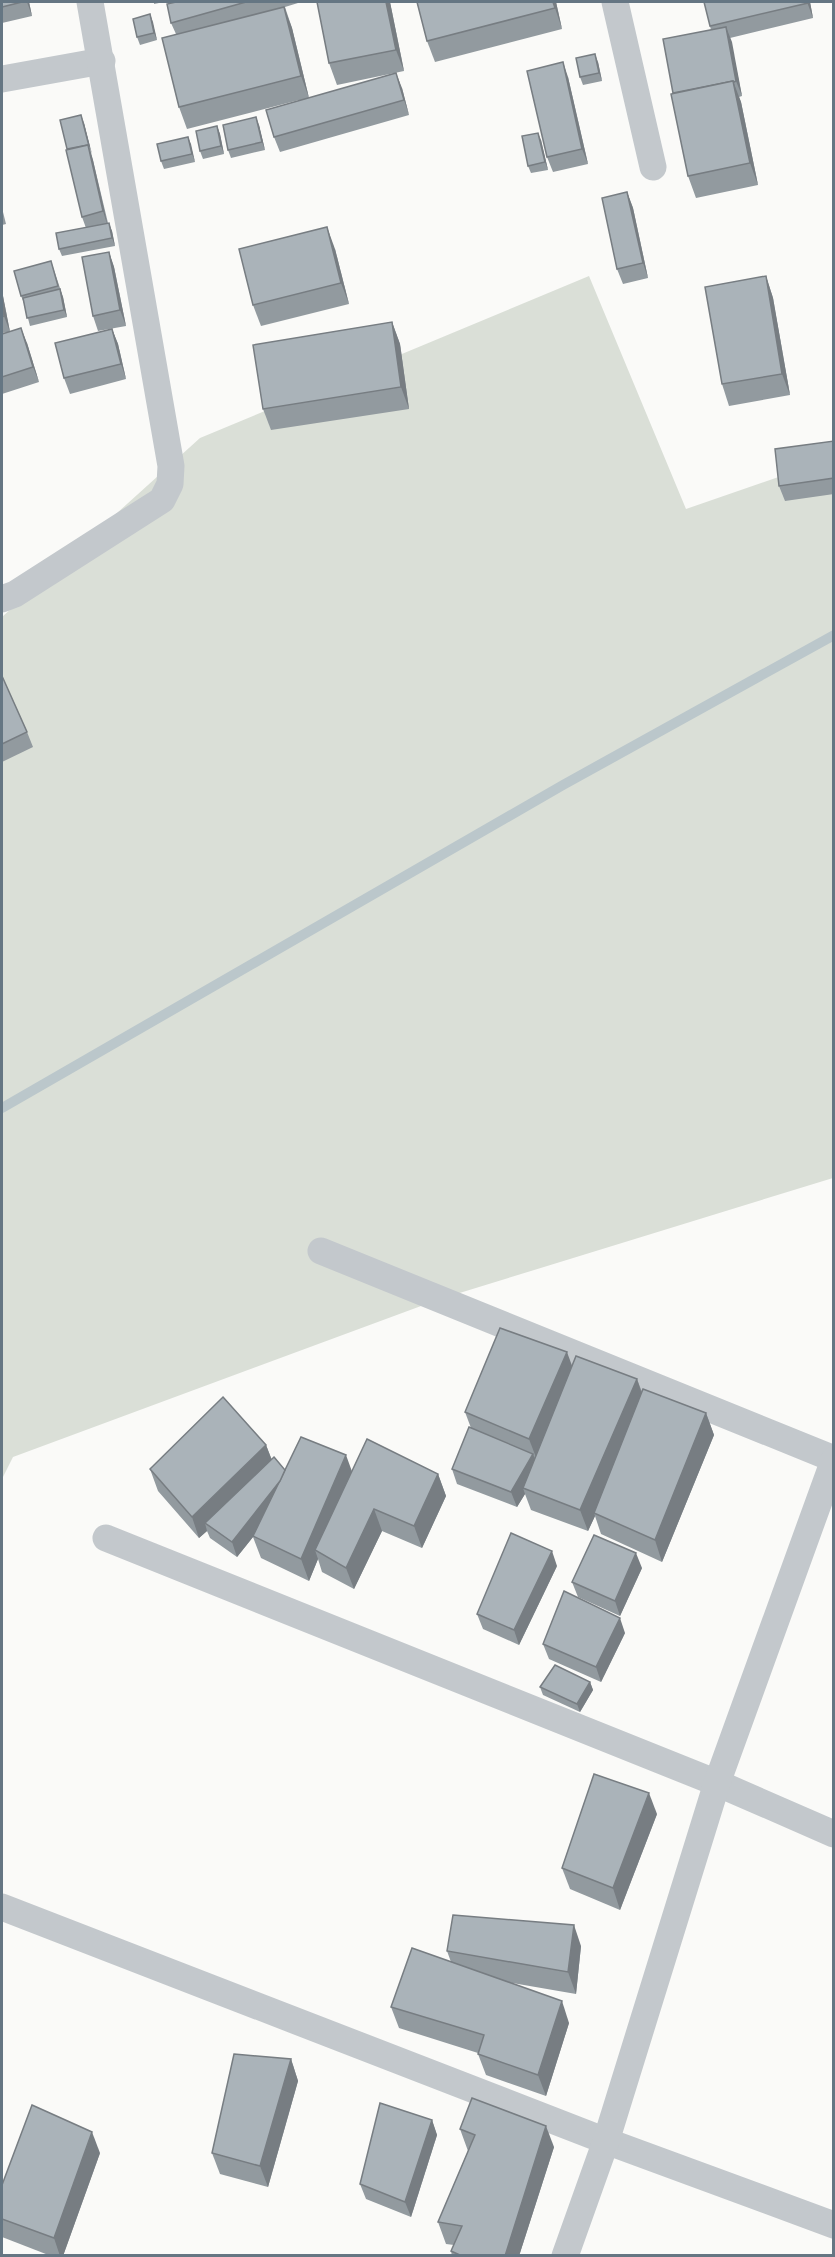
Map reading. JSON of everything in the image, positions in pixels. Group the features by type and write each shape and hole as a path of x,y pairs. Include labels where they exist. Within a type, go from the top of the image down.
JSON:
{"street":[{"path":"2,599 15,594 162,500 170,484 171,466 90,2"},
{"path":"615,2 653,167"},
{"path":"2,79 102,61"},
{"path":"321,1251 834,1460 717,1783 606,2141 565,2256"},
{"path":"106,1538 717,1783 834,1834"},
{"path":"2,1907 606,2141 834,2225"}],"shaded area":[{"path":"589,276 686,509 833,458 833,1178 440,1299 13,1457 2,1479 2,617 200,438"}],"building":[{"path":"2,2 22,2 2,7"},
{"path":"246,2 171,23 167,4"},
{"path":"317,2 386,2 396,50 329,63"},
{"path":"417,2 553,2 555,8 427,41"},
{"path":"704,2 807,2 808,3 710,26"},
{"path":"284,7 301,76 179,107 162,38"},
{"path":"150,14 154,33 137,37 133,19"},
{"path":"726,27 736,81 673,93 663,39"},
{"path":"595,54 599,73 580,77 576,58"},
{"path":"563,62 582,149 547,157 527,71"},
{"path":"396,73 404,100 274,137 266,110"},
{"path":"733,81 750,163 688,176 671,94"},
{"path":"81,115 89,146 67,149 60,120"},
{"path":"256,117 262,142 228,150 223,125"},
{"path":"217,126 221,146 200,151 196,131"},
{"path":"538,133 545,162 528,166 522,136"},
{"path":"188,137 192,154 161,161 157,144"},
{"path":"88,145 103,211 82,217 66,150"},
{"path":"627,192 643,263 617,269 602,198"},
{"path":"109,223 112,238 59,249 56,233"},
{"path":"327,227 341,283 253,305 239,249"},
{"path":"109,252 120,310 93,316 82,257"},
{"path":"51,261 58,286 21,296 14,271"},
{"path":"766,276 782,374 722,384 705,287"},
{"path":"60,289 64,310 27,318 23,298"},
{"path":"392,322 401,387 263,409 253,345"},
{"path":"21,328 33,367 2,377 2,334"},
{"path":"112,329 121,364 64,378 55,343"},
{"path":"834,441 834,478 779,486 775,449"},
{"path":"2,676 27,732 2,744"},
{"path":"500,1328 567,1352 529,1439 465,1412"},
{"path":"576,1356 637,1379 580,1510 523,1488"},
{"path":"643,1389 706,1413 655,1540 594,1513"},
{"path":"223,1397 266,1445 192,1517 150,1469"},
{"path":"469,1427 533,1454 511,1492 452,1469"},
{"path":"301,1437 346,1455 301,1559 253,1536"},
{"path":"367,1439 438,1474 414,1526 374,1509 346,1568 315,1550"},
{"path":"274,1457 285,1470 280,1481 232,1542 205,1523"},
{"path":"511,1533 552,1551 514,1630 477,1614"},
{"path":"594,1535 636,1553 615,1601 572,1582"},
{"path":"564,1591 620,1618 596,1667 543,1644"},
{"path":"555,1665 590,1682 577,1704 540,1687"},
{"path":"594,1774 649,1793 613,1888 562,1868"},
{"path":"453,1915 574,1925 568,1972 447,1951"},
{"path":"412,1948 562,2001 538,2075 478,2054 484,2035 391,2007"},
{"path":"234,2054 291,2059 260,2166 212,2153"},
{"path":"472,2098 546,2126 505,2256 462,2256 451,2251 462,2226 438,2222 475,2135 460,2129"},
{"path":"380,2103 432,2120 405,2202 360,2184"},
{"path":"32,2105 92,2132 54,2238 2,2219 2,2185"}],"waterway":[{"path":"2,1108 563,785 834,635"}]}
